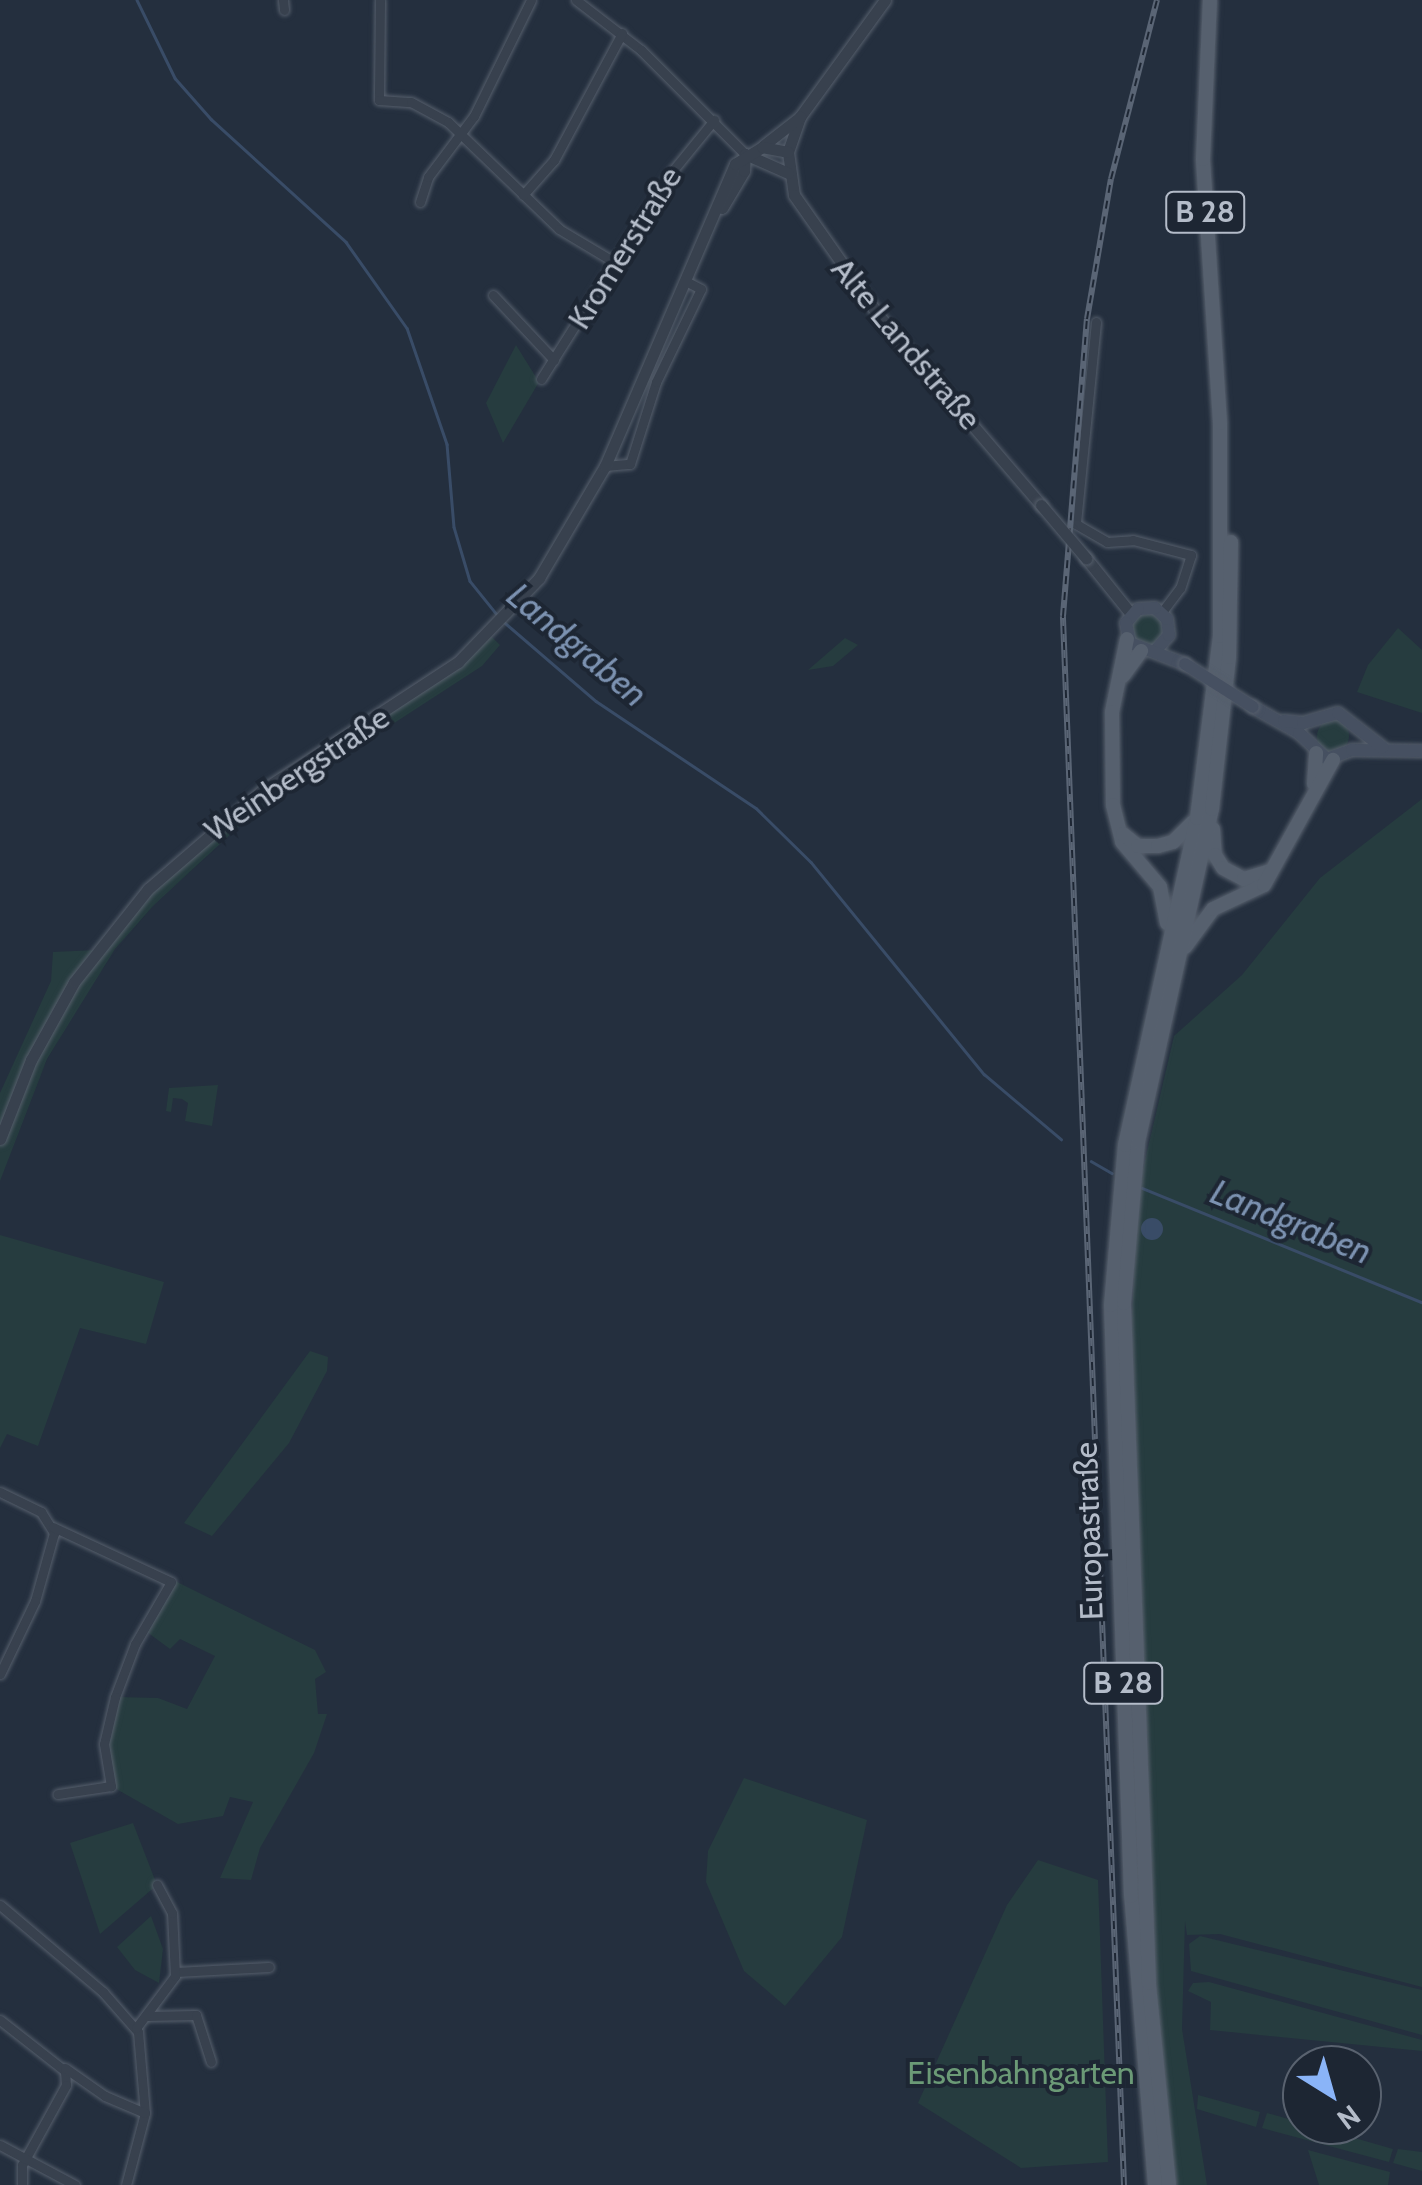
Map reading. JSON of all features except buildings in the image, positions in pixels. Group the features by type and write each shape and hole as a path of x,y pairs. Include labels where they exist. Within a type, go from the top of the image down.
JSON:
{"main road":[{"name":"B 28","path":"1175,966 1212,808 1232,589 1203,160 1210,0"},
{"name":"B 28","path":"1167,949 1196,818 1220,636 1220,423"},
{"path":"1167,949 1160,887 1117,828 1110,768 1117,686 1131,614 1146,607 1162,612 1167,639 1185,664"},
{"path":"1117,686 1149,650 1167,639"},
{"path":"1127,640 1185,664 1280,720 1333,760"},
{"path":"1280,720 1315,721 1338,714 1356,733 1384,748"},
{"path":"1312,795 1315,721"},
{"path":"1352,750 1356,733"},
{"path":"1175,966 1213,909 1264,884 1333,760 1352,750 1422,751"},
{"path":"1212,808 1215,854 1224,868 1255,879 1276,868"},
{"path":"1117,828 1148,848 1173,842 1196,818"},
{"name":"Europastraße","path":"1155,2185 1136,1992 1112,1418 1127,1178 1154,997 1167,949"},
{"name":"Europastraße","path":"1170,2185 1148,1967 1125,1429 1124,1304 1127,1178 1175,966"}],"street":[{"path":"380,0 378,96 426,108 462,136 559,229 616,263"},
{"path":"420,202 428,177 462,136 531,0"},
{"path":"576,0 622,33 759,166 788,173"},
{"path":"685,281 700,290 656,382 630,464 605,466 722,191 745,154 762,147 800,116 885,0"},
{"path":"522,194 554,160 622,33"},
{"name":"Alte Landstraße","path":"800,116 788,152 788,173 802,212 827,250 1131,614"},
{"name":"Kromerstraße","path":"541,380 692,141 714,120"},
{"path":"762,147 788,152"},
{"path":"707,232 744,172 745,154"},
{"path":"744,172 759,166"},
{"path":"494,295 554,360"},
{"path":"1096,322 1076,524 1107,542 1132,540 1191,555 1180,588 1162,612"},
{"name":"Weinbergstraße","path":"0,1138 67,994 148,889 264,789 395,708 492,632 564,543 605,466"},
{"path":"0,1492 40,1512 53,1527 171,1578 130,1654 112,1708 104,1751 111,1786 58,1794"},
{"path":"0,1674 35,1601 53,1527"},
{"path":"136,2028 176,1972 172,1913 157,1885"},
{"path":"0,1905 136,2028 146,2113 126,2185"},
{"path":"176,1972 269,1967"},
{"path":"146,2016 196,2015 211,2062"},
{"path":"0,2020 105,2096 146,2113"},
{"path":"22,2185 25,2159 66,2085 64,2067"},
{"path":"0,2145 75,2185"}],"green space":[{"path":"516,345 539,382 503,443 486,403"},
{"path":"1148,613 1159,618 1164,629 1159,640 1148,645 1137,640 1132,629 1137,618"},
{"path":"1398,628 1422,650 1422,713 1357,692 1368,665"},
{"path":"489,634 500,645 482,666 248,818 154,905 115,949 47,1059 0,1181 0,1093 51,981 53,952 97,950 183,854"},
{"path":"845,638 858,645 833,666 808,670"},
{"path":"1333,720 1344,725 1349,736 1344,747 1333,752 1322,747 1317,736 1322,725"},
{"path":"1422,799 1422,1987 1220,1934 1187,1935 1185,1921 1182,2029 1207,2185 1174,2185 1152,1955 1130,1363 1137,1195 1174,1036 1242,975 1320,878"},
{"path":"218,1085 212,1126 185,1121 188,1103 182,1099 173,1098 171,1112 166,1111 169,1088"},
{"path":"0,1235 164,1282 146,1344 80,1328 38,1446 7,1434 0,1448"},
{"path":"310,1351 328,1357 327,1371 289,1443 212,1536 184,1523"},
{"path":"171,1579 315,1650 326,1672 315,1679 318,1714 327,1714 314,1753 260,1848 251,1880 220,1878 253,1802 230,1797 223,1816 178,1824 111,1786 105,1762 115,1697 158,1698 187,1709 215,1656 180,1639 170,1649 143,1629"},
{"path":"744,1778 867,1820 842,1937 785,2006 744,1971 706,1882 708,1851"},
{"path":"133,1823 157,1885 100,1934 70,1843"},
{"name":"Eisenbahngarten","path":"1038,1860 1098,1880 1108,2162 1021,2168 918,2103 1007,1905"},
{"path":"151,1916 163,1949 159,1983 135,1970 117,1947"},
{"path":"1200,1936 1422,1990 1422,2035 1191,1971 1189,1944"},
{"path":"1209,1982 1422,2040 1422,2051 1210,2030 1211,2002 1188,1991 1193,1983"},
{"path":"1198,2095 1260,2112 1256,2127 1197,2109"},
{"path":"1267,2113 1282,2117 1282,2133 1262,2128"},
{"path":"1326,2145 1379,2145 1393,2149 1389,2162"},
{"path":"1398,2149 1422,2152 1422,2171 1393,2163"},
{"path":"1308,2150 1390,2172 1388,2185 1319,2185"}],"water":[{"path":"1152,1218 1160,1221 1160,1237 1152,1240 1144,1237 1141,1229 1144,1221"}],"waterway":[{"name":"Landgraben","path":"137,0 175,78 211,119 346,242 407,328 447,444 454,527 470,581 499,617"},
{"name":"Landgraben","path":"504,622 596,701 756,808 811,862 984,1074 1061,1139"},
{"name":"Landgraben","path":"1091,1161 1112,1173"},
{"name":"Landgraben","path":"1142,1188 1422,1302"}],"railway":[{"path":"1124,2185 1063,616 1087,319 1111,179 1157,0"}]}
